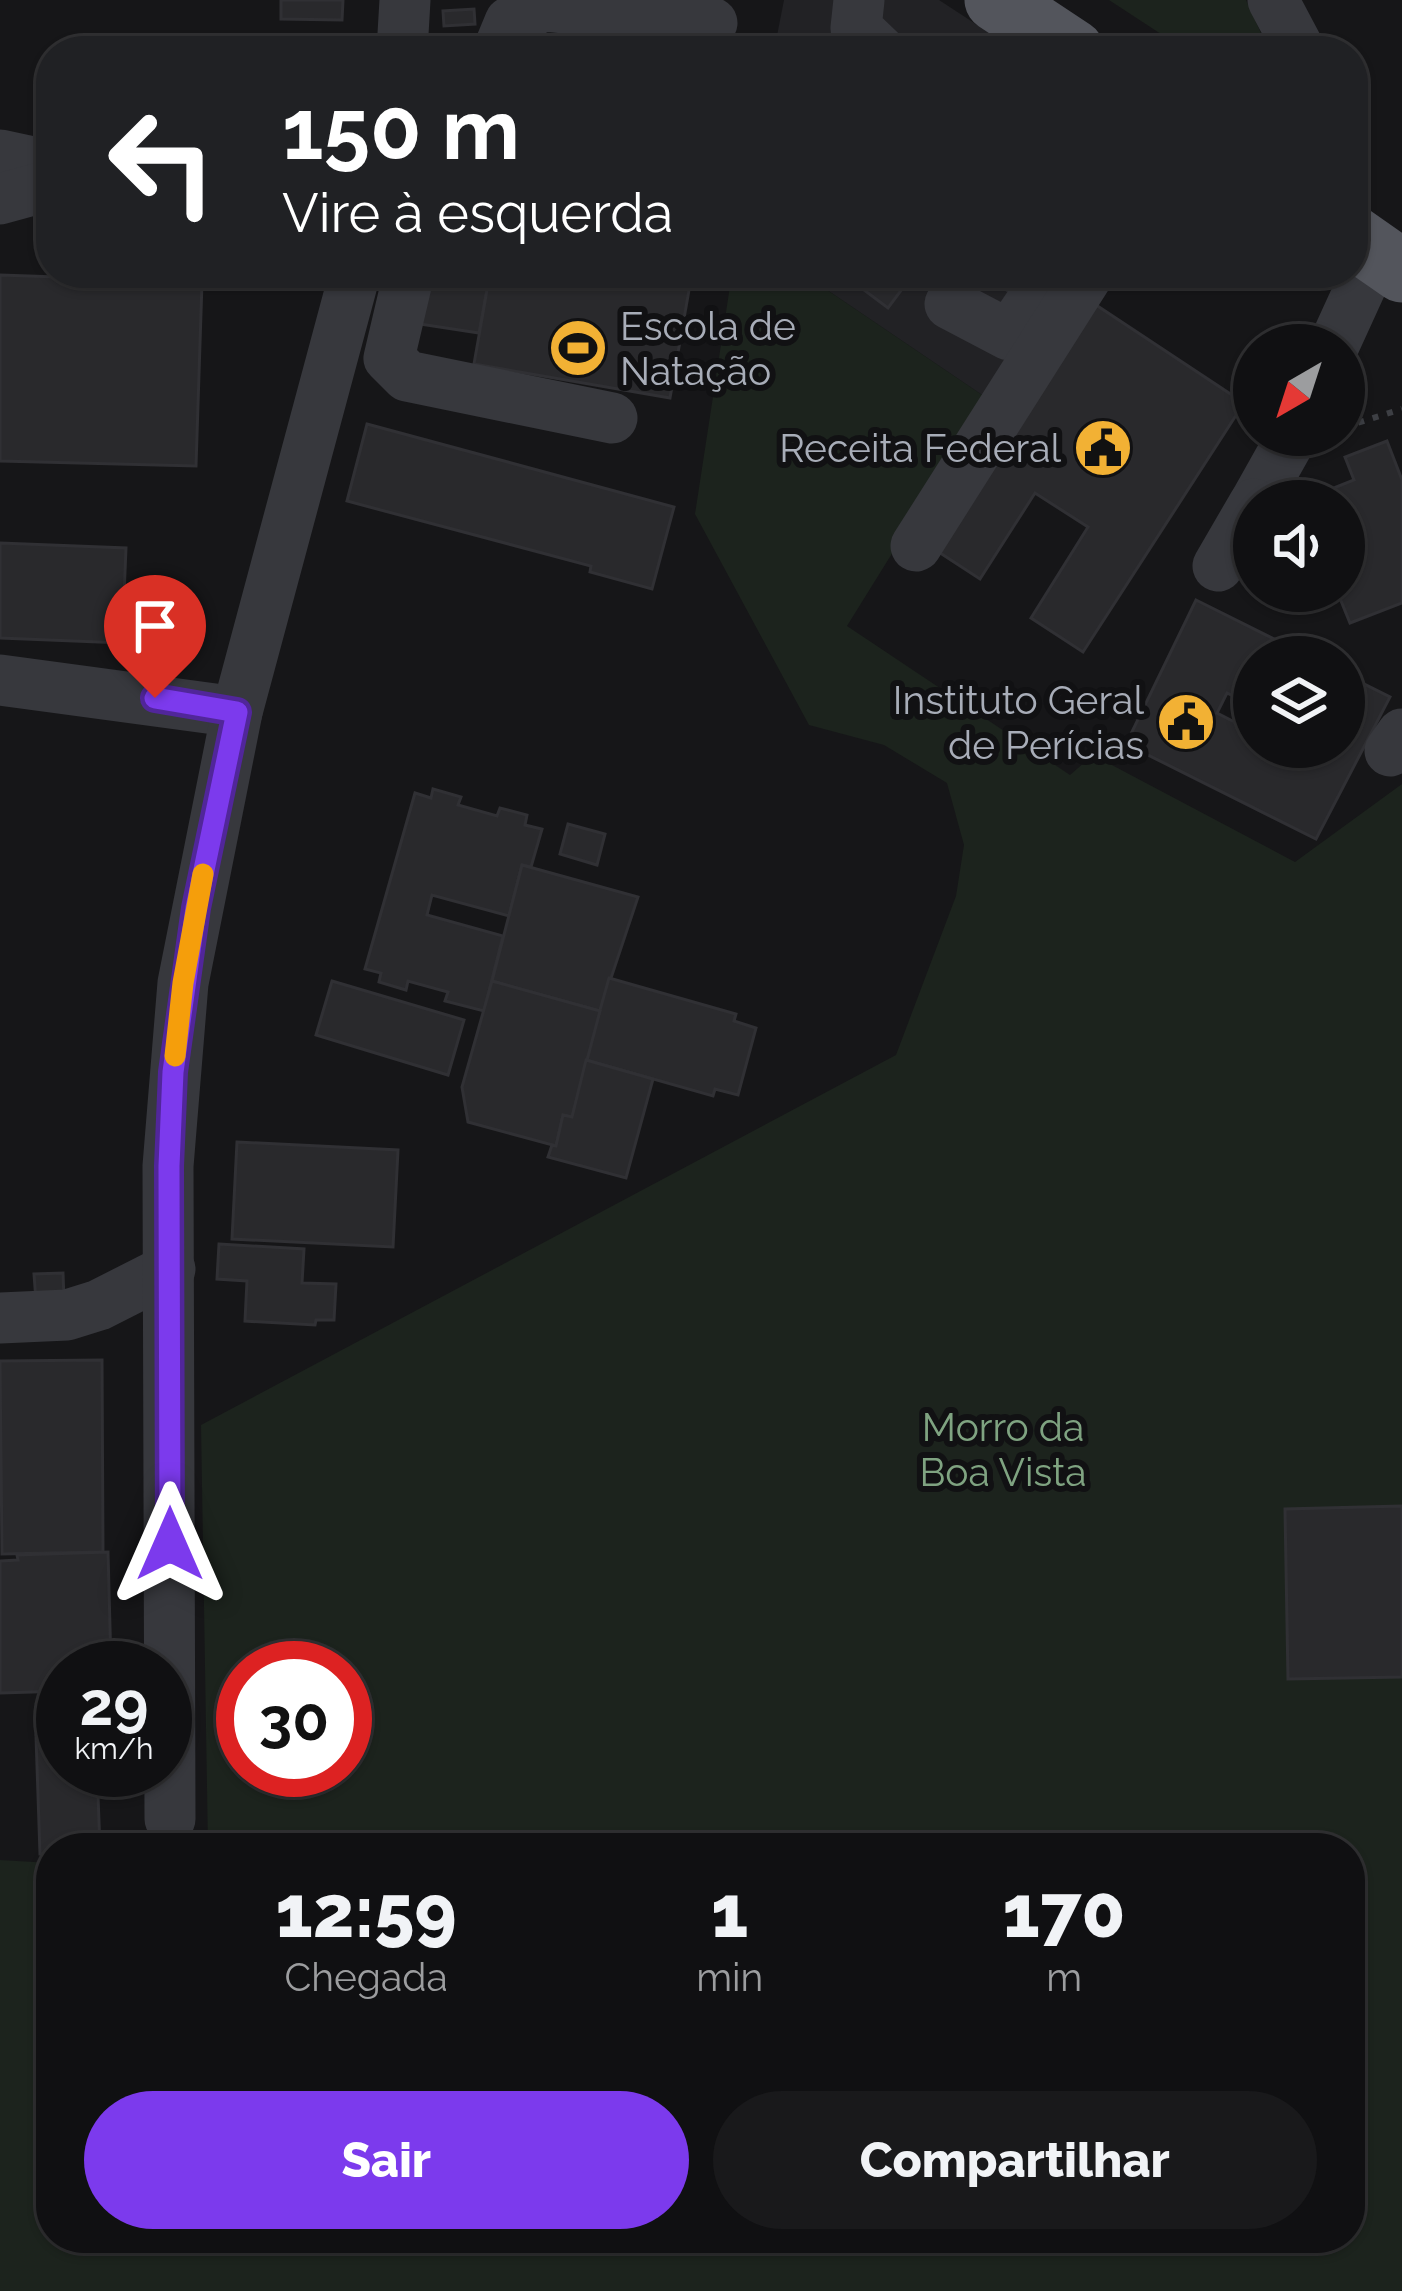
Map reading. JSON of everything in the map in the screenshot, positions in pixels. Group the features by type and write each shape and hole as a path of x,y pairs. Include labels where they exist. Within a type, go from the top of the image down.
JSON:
{"main road":[{"path":"996,0 1050,36"}],"street":[{"path":"403,36 404,0"},
{"path":"860,0 856,28 864,36"},
{"path":"1273,0 1292,36"},
{"path":"504,36 510,22 543,6 712,23"},
{"path":"0,155 36,163"},
{"path":"0,199 36,189"},
{"path":"170,1819 169,1166 183,983 237,712 351,288"},
{"path":"405,288 389,358 407,376 612,418"},
{"path":"950,304 1009,335 1041,288"},
{"path":"916,546 1079,288"},
{"path":"1344,324 1361,288"},
{"path":"1218,566 1233,540"},
{"path":"0,680 237,712"},
{"path":"0,1318 67,1315 99,1305 170,1269"}],"path":[{"path":"1365,420 1402,409"}],"shaded area":[{"path":"784,0 939,0 994,36 777,36"},
{"path":"824,288 1056,288 988,399"}],"green space":[{"path":"1109,0 1246,0 1262,36 1164,36"},
{"name":"Morro da Boa Vista","path":"730,288 824,288 988,399 847,626 1070,775 1093,755 1295,862 1402,784 1402,2291 0,2291 0,1860 36,1862 36,2253 1365,2253 1365,1833 208,1833 201,1425 896,1055 956,896 964,845 947,783 884,745 809,725 695,514"}],"building":[{"path":"281,0 343,0 342,20 281,19"},
{"path":"474,9 475,24 444,26 443,11"},
{"path":"566,27 622,36 564,36"},
{"path":"0,275 36,276 36,288 202,288 196,466 0,461"},
{"path":"426,288 487,288 479,333 420,324"},
{"name":"Escola de Natação","path":"487,288 689,288 670,398 474,364"},
{"path":"861,288 903,288 888,308"},
{"name":"Receita Federal","path":"1087,299 1233,396 1233,420 1083,652 1031,618 1088,527 1035,493 980,579 928,545"},
{"path":"367,424 674,507 652,589 590,572 591,566 347,501"},
{"path":"1387,441 1402,480 1402,603 1350,623 1346,612 1365,612 1365,480 1354,480 1345,457 1365,456 1365,449"},
{"path":"0,543 126,548 122,643 0,638"},
{"name":"Instituto Geral de Perícias","path":"1196,600 1268,636 1233,636 1233,696 1227,693 1217,713 1233,721 1233,768 1353,768 1316,839 1126,744"},
{"name":"Instituto Geral de Perícias","path":"1365,684 1390,697 1365,745"},
{"path":"433,789 461,797 458,805 497,816 500,808 527,815 525,825 542,829 531,867 522,865 509,916 432,895 427,915 503,936 484,1011 445,1001 448,992 408,981 406,990 379,982 381,973 365,969 415,793 431,798"},
{"path":"568,824 605,834 597,865 560,854"},
{"path":"522,865 638,897 600,1011 492,981"},
{"path":"609,978 736,1014 734,1021 756,1028 738,1095 715,1089 713,1096 586,1060"},
{"path":"332,981 464,1020 448,1075 316,1035"},
{"path":"492,981 600,1011 572,1117 563,1115 556,1146 468,1122 462,1087"},
{"path":"586,1060 653,1079 626,1178 548,1157 552,1145 556,1146 563,1115 572,1117"},
{"path":"237,1142 398,1150 393,1247 232,1239"},
{"path":"219,1244 304,1249 302,1283 336,1284 334,1320 316,1320 315,1325 245,1321 247,1281 217,1279"},
{"path":"63,1273 64,1300 36,1301 34,1274"},
{"path":"102,1360 103,1552 2,1554 0,1361"},
{"path":"1402,1506 1402,1677 1288,1679 1285,1509"},
{"path":"108,1552 110,1641 36,1641 36,1692 0,1693 0,1561 18,1560 17,1555"},
{"path":"38,1797 98,1797 99,1833 39,1833"}],"slow traffic":[{"path":"175,1056 203,874"}],"place":[{"name":"Escola de Natação","path":"578,348"},
{"name":"Receita Federal","path":"1103,448"},
{"name":"Instituto Geral de Perícias","path":"1186,722"}],"route":[{"path":"155,698 237,712 196,908 173,1072 170,1544"}]}
